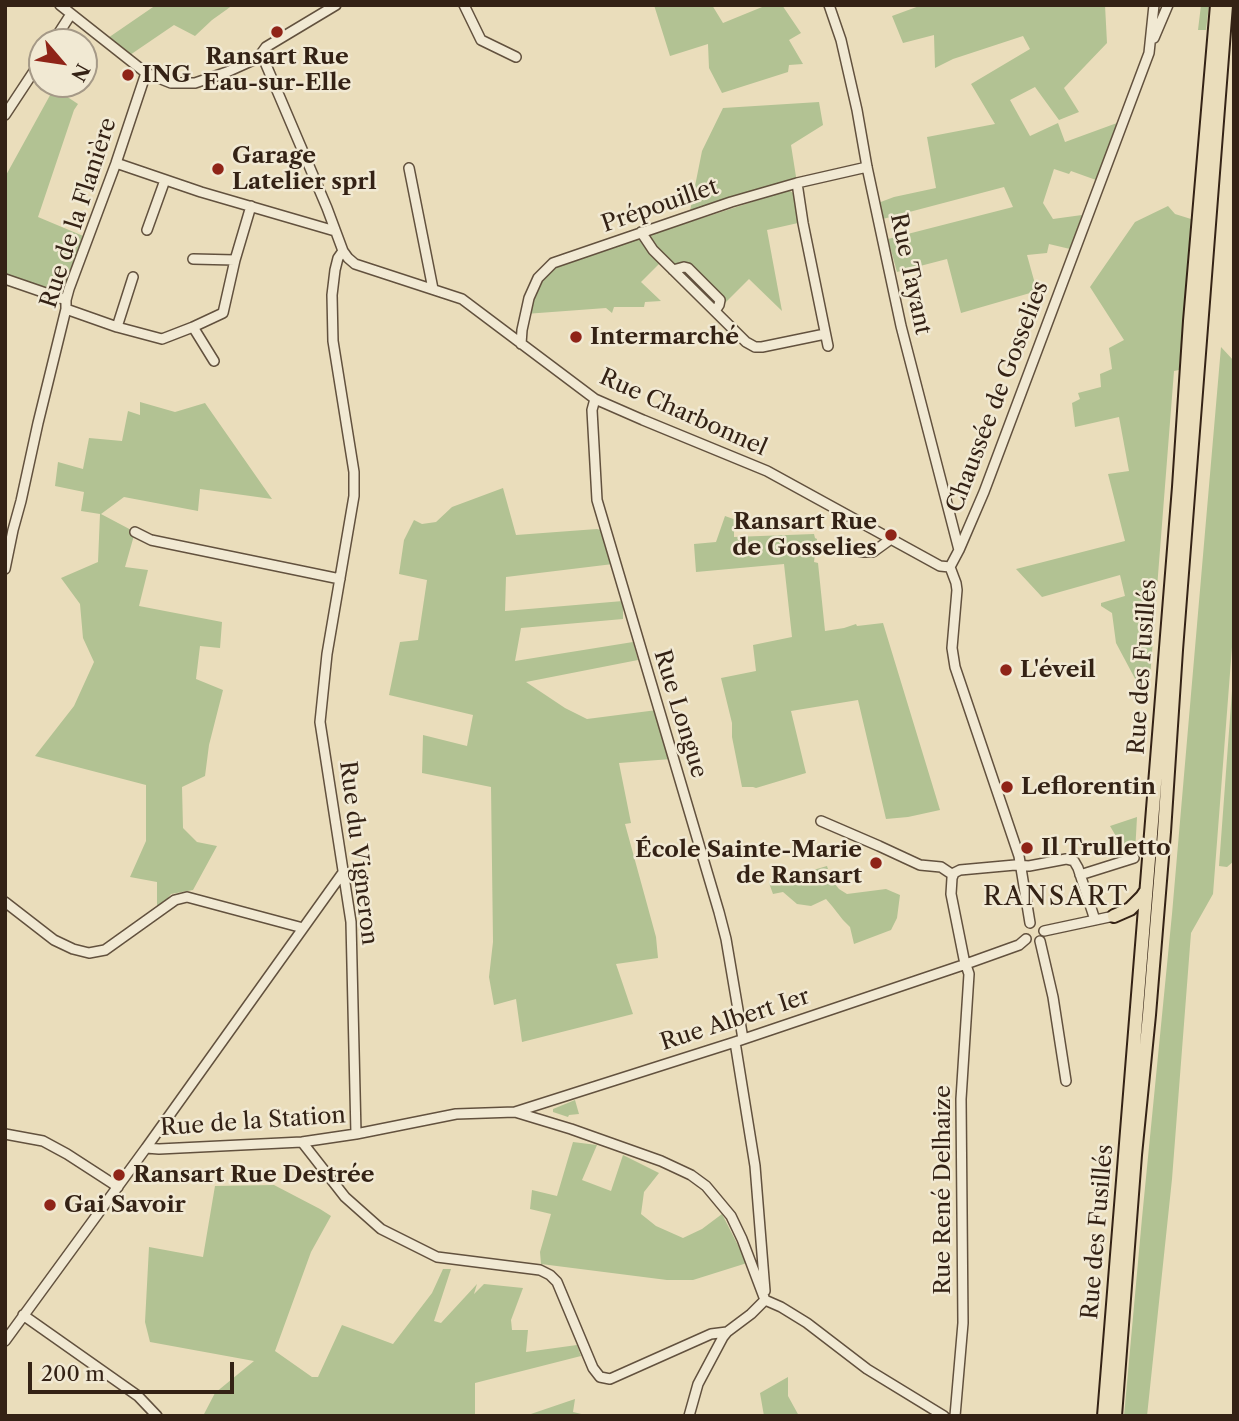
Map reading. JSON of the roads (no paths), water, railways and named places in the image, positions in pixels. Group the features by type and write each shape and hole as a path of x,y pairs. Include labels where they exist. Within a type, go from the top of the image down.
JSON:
{"highway":[{"name":"Rue des Fusillés","path":"1104,1416 1217,5"},
{"name":"Rue des Fusillés","path":"1115,1416 1164,832 1226,5"},
{"path":"1114,916 1130,909 1147,889"},
{"path":"1114,916 1129,919 1143,932"}],"street":[{"path":"60,5 146,73 171,83 195,83 236,69 258,58 266,47 336,5"},
{"path":"464,5 481,40 516,57"},
{"name":"Rue Tayant","path":"829,5 841,40 857,110 901,326 959,550"},
{"path":"1151,46 1154,5"},
{"path":"1151,46 1168,5"},
{"path":"62,28 71,14"},
{"name":"Chaussée de Gosselies","path":"950,567 984,492 1151,46"},
{"path":"258,58 264,60 343,251"},
{"name":"Rue de la Flanière","path":"5,569 9,529 22,501 66,304 146,73"},
{"path":"5,115 28,80"},
{"path":"116,163 335,231"},
{"name":"Prépouillet","path":"521,344 529,298 538,278 554,263 731,202 867,167"},
{"path":"410,168 433,289"},
{"path":"146,230 165,180"},
{"path":"797,183 828,346"},
{"path":"5,279 117,327 162,340 223,313 251,206"},
{"path":"641,232 653,250 673,270 688,268 720,300 715,311 754,347 825,334"},
{"name":"Rue Charbonnel","path":"343,251 355,264 462,299 594,399 766,471 940,566 950,567"},
{"name":"Rue du Vigneron","path":"343,251 338,258 332,295 333,341 354,471 354,496 327,654 320,722 351,922 356,1134"},
{"path":"193,259 235,260"},
{"path":"117,327 133,277"},
{"path":"194,327 214,361"},
{"name":"Rue Longue","path":"594,399 592,410 597,500 726,939 755,1166 765,1300"},
{"path":"135,532 151,540 340,579"},
{"path":"861,552 873,551 891,539"},
{"path":"950,567 957,590 952,648 955,667 1021,865 1030,923"},
{"path":"821,821 920,865 945,868 953,875 964,869 1029,866 1066,859 1073,861 1079,868 1095,920"},
{"path":"1080,875 1134,858"},
{"path":"146,1148 344,871"},
{"name":"Rue René Delhaize","path":"953,875 951,894 964,959 970,974 961,1100 963,1323 955,1416"},
{"path":"5,902 54,940 89,953 105,950 175,900 187,897 303,928"},
{"path":"1044,931 1114,916"},
{"path":"1037,922 1044,931 1040,941 1033,943 1026,939 1024,930 1030,923 1037,922"},
{"name":"Rue Albert Ier","path":"515,1112 739,1041 966,964 1026,939"},
{"path":"1040,941 1053,997 1066,1081"},
{"path":"515,1112 661,1161 691,1175 706,1186 732,1216 765,1300 807,1323 867,1369 944,1416"},
{"name":"Rue de la Station","path":"5,1341 146,1148 302,1142 456,1114 515,1112"},
{"path":"5,1134 34,1138 50,1145 118,1188"},
{"path":"302,1142 345,1197 381,1229 437,1257 540,1270 550,1275 557,1282 593,1368 600,1377 610,1379 711,1334 727,1332"},
{"path":"689,1416 698,1384 727,1332 765,1300"},
{"path":"23,1315 138,1396 157,1416"}],"place":[{"name":"Ransart Rue Eau-sur-Elle","path":"277,32"},
{"name":"ING","path":"128,75"},
{"name":"Garage Latelier sprl","path":"218,169"},
{"name":"Intermarché","path":"576,337"},
{"name":"Ransart Rue de Gosselies","path":"891,535"},
{"name":"L'éveil","path":"1006,670"},
{"name":"Leflorentin","path":"1007,787"},
{"name":"Il Trulletto","path":"1027,848"},
{"name":"École Sainte-Marie de Ransart","path":"876,863"},
{"name":"Ransart Rue Destrée","path":"119,1175"},
{"name":"Gai Savoir","path":"50,1205"}],"district":[{"name":"RANSART","path":"1056,897"}]}
